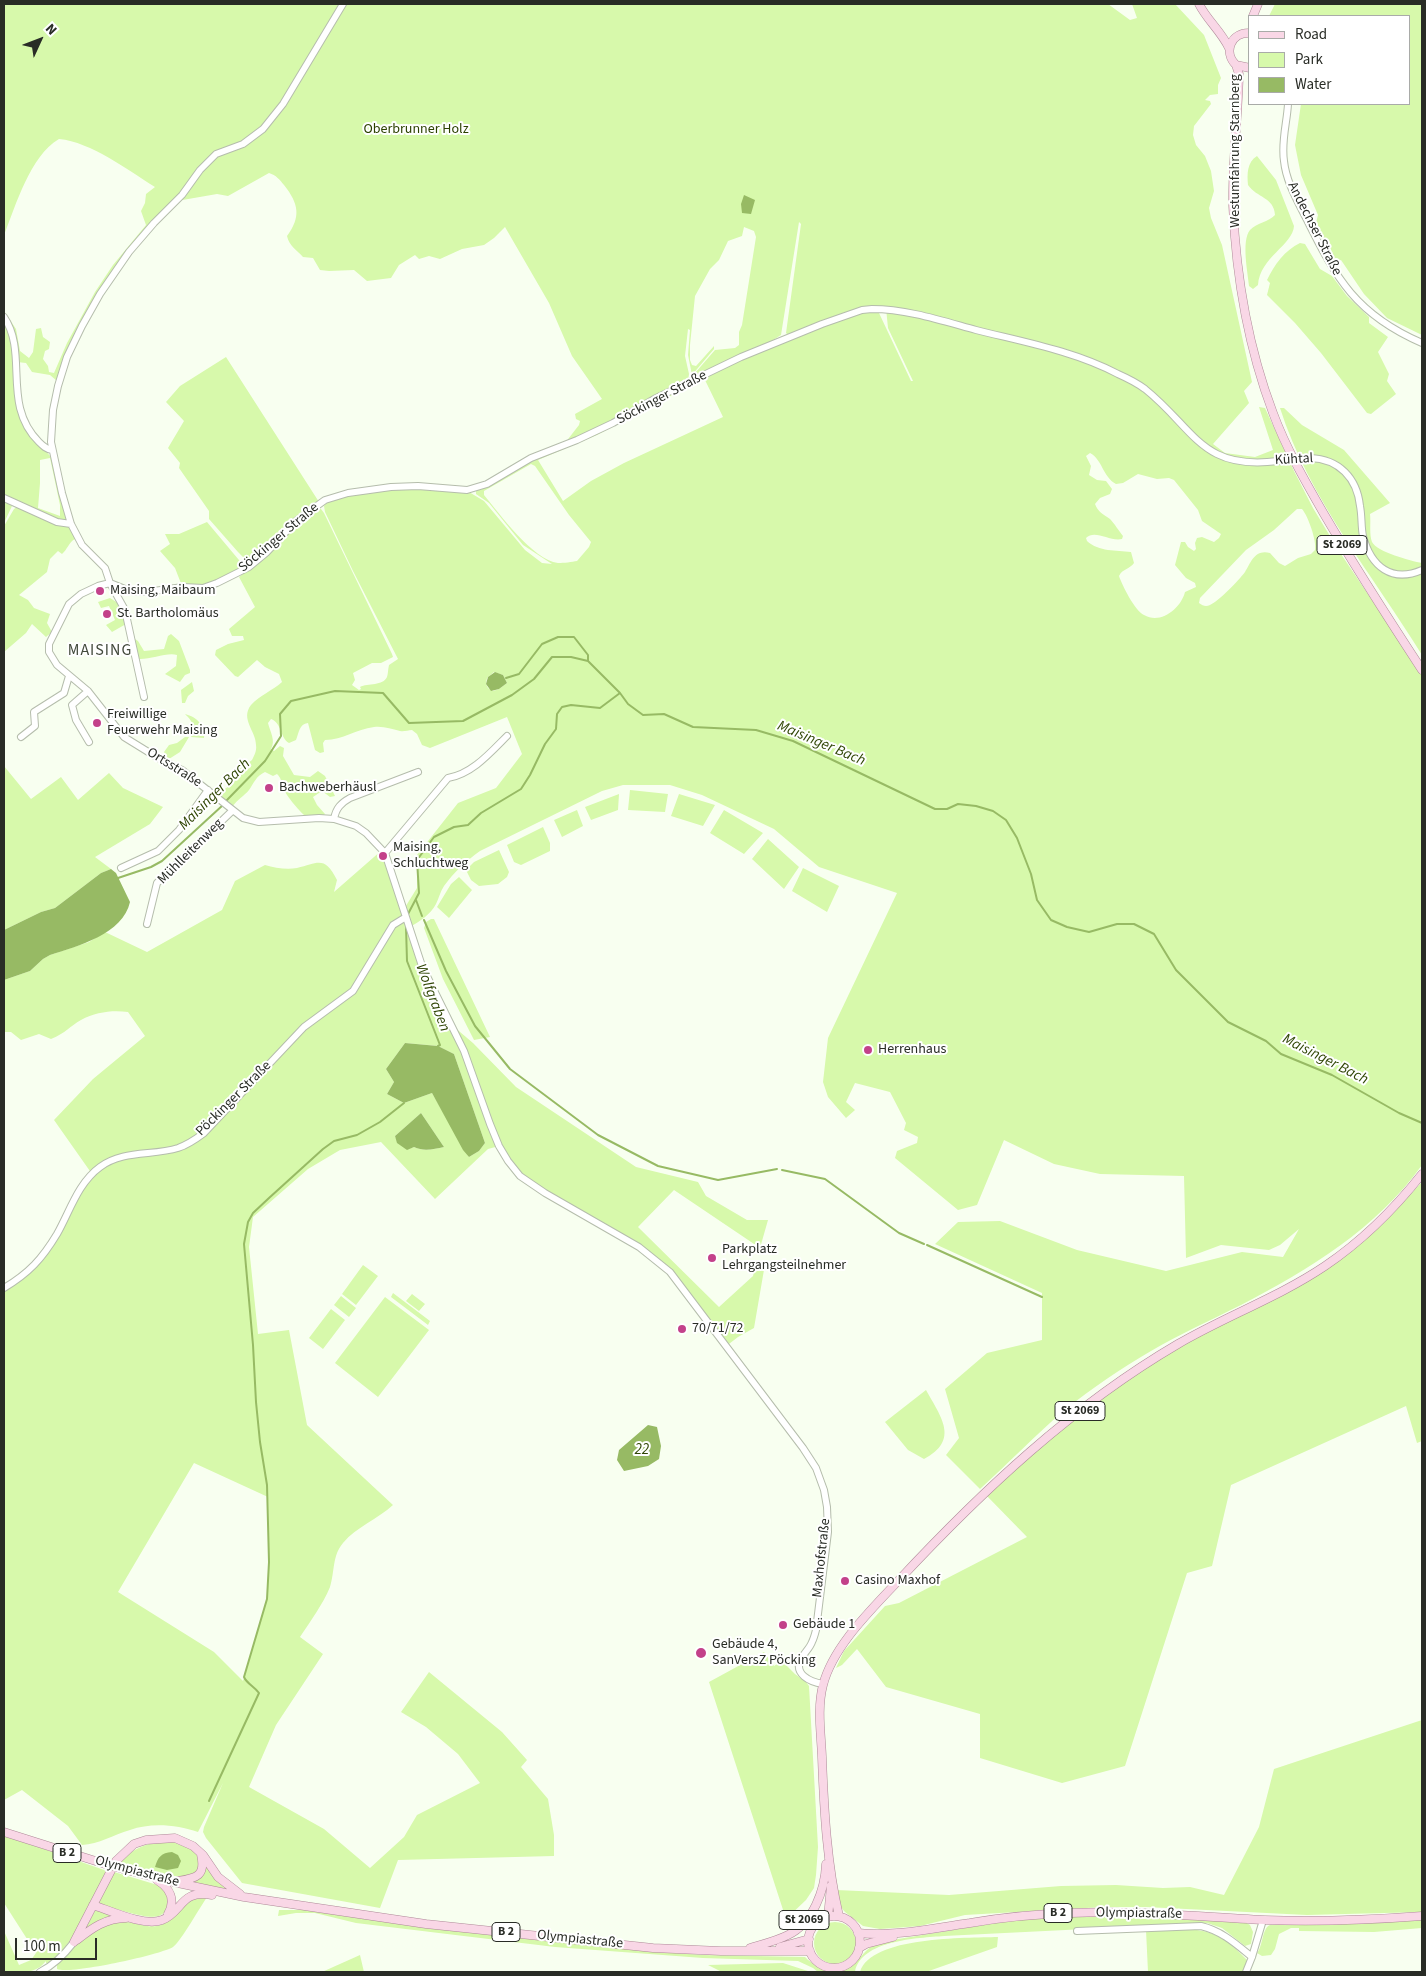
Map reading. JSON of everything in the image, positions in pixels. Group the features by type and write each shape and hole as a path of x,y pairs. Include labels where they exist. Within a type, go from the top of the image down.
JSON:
{"main road":[{"path":"1199,4 1229,48"},
{"path":"1254,15 1258,4"},
{"path":"1217,29 1230,34 1244,33"},
{"path":"1229,48 1233,38 1244,33"},
{"name":"Westumfahrung Starnberg","path":"1229,48 1230,57 1236,65 1239,74 1233,206 1244,310 1252,350 1273,413 1298,470 1356,570 1422,670"},
{"path":"1236,65 1248,68"},
{"name":"St 2069","path":"1238,106 1243,81 1248,72"},
{"name":"St 2069","path":"839,1916 832,1884 824,1804 820,1713 823,1684 832,1662 857,1627 946,1531 1014,1466 1059,1427 1094,1399 1180,1343 1293,1285 1325,1266 1382,1219 1422,1174"},
{"name":"Olympiastraße","path":"4,1832 148,1876 244,1897 292,1905 426,1924 643,1947 742,1951 810,1951"},
{"path":"74,1942 116,1861 134,1844 156,1838 175,1838 197,1848 218,1877 244,1897"},
{"path":"172,1882 190,1880 196,1878 200,1873 202,1862 197,1848"},
{"name":"St 2069","path":"742,1951 788,1935 800,1925 816,1906 826,1874 826,1862 829,1856"},
{"path":"148,1876 164,1885 169,1891 172,1905 167,1916"},
{"name":"St 2069","path":"828,1917 832,1884"},
{"path":"94,1905 133,1918 152,1922 163,1920 189,1897 204,1894 212,1896 221,1892"},
{"name":"Olympiastraße","path":"858,1933 906,1933 1006,1917 1065,1913 1158,1913 1263,1920 1359,1920 1422,1916"},
{"path":"839,1916 850,1921 858,1933 859,1948 857,1954 847,1965 833,1968 819,1963 810,1951 809,1939 814,1926 819,1921 828,1917 839,1916"},
{"path":"74,1942 92,1928 107,1920 133,1918"},
{"name":"B 2","path":"859,1948 866,1944 906,1933"},
{"name":"B 2","path":"768,1950 809,1939"}],"street":[{"path":"144,697 129,623 121,603 110,583 105,568 82,545 71,524 52,450 51,425 58,386 74,342 100,294 133,247 182,195 216,154 243,144 263,129 283,104 343,4"},
{"name":"Andechser Straße","path":"1288,105 1282,146 1287,176 1332,268 1344,287 1366,310 1386,325 1422,343"},
{"name":"Söckinger Straße","path":"110,583 130,591 146,592 183,587 203,588 217,583 249,567 266,553 296,521 326,500 348,492 391,487 418,486 467,490 487,484 531,458 582,438 613,423 656,398 741,357 862,310 872,309 935,318 1034,344 1100,366 1143,387 1194,438 1212,452"},
{"path":"4,317 14,343 17,393 22,416 35,437 46,448 52,450"},
{"name":"Kühtal","path":"1212,452 1226,459 1238,461 1310,458 1335,464 1350,477 1359,498 1364,540 1367,549 1378,564 1392,574 1402,576 1422,570"},
{"path":"4,498 61,523 71,524"},
{"name":"Ortsstraße","path":"110,583 86,591 69,604 50,640 50,654 57,665 88,691 124,737 182,770 243,818 259,822 319,818 334,819 356,826 366,833 385,853"},
{"path":"22,736 35,726 34,712 64,693 69,676"},
{"path":"72,705 88,691"},
{"path":"64,693 72,705 76,720 88,742"},
{"path":"406,917 385,853 448,778 460,776 486,757 507,736"},
{"path":"334,819 341,803 418,772"},
{"path":"121,868 158,851 179,830 208,790"},
{"name":"Mühlleitenweg","path":"147,924 158,883 230,809"},
{"name":"Pöckinger Straße","path":"4,1288 30,1271 39,1261 57,1233 80,1190 100,1167 114,1159 128,1155 178,1148 204,1133 304,1027 353,991 393,925 406,917"},
{"name":"Maxhofstraße","path":"406,917 422,966 460,1043 490,1124 499,1146 508,1161 520,1176 532,1185 639,1247 670,1272 803,1448 816,1468 824,1490 828,1532 816,1630 812,1644 800,1660 799,1666 801,1674 805,1678 823,1684"},
{"path":"1246,1972 1263,1920"},
{"path":"1077,1931 1201,1926 1219,1932 1252,1957"},
{"path":"40,1972 64,1955 74,1942"}],"green space":[{"name":"Oberbrunner Holz","path":"4,4 340,4 290,87 294,89 308,69 345,4 1108,4 1130,20 1137,18 1132,4 1175,4 1204,35 1221,78 1218,85 1218,94 1210,95 1205,100 1210,101 1211,104 1194,126 1193,135 1196,145 1205,156 1211,171 1214,191 1209,208 1222,245 1252,382 1244,391 1249,403 1213,444 1225,453 1255,457 1273,450 1259,407 1265,408 1313,508 1339,551 1422,675 1422,1165 1384,1209 1340,1246 1292,1277 1162,1345 1107,1379 1055,1419 980,1489 946,1455 959,1438 945,1389 987,1353 1042,1340 1042,1293 935,1244 958,1222 1000,1221 1077,1250 1166,1271 1242,1252 1283,1257 1299,1229 1280,1245 1269,1250 1221,1245 1186,1258 1184,1176 1100,1174 1054,1164 1004,1140 977,1205 958,1210 895,1158 897,1151 917,1143 918,1137 904,1130 906,1123 890,1092 855,1083 846,1102 855,1110 846,1118 828,1097 823,1082 828,1038 897,893 819,867 774,829 702,795 670,785 623,785 602,791 480,851 452,876 443,888 431,911 410,927 422,966 453,1026 473,1043 516,1087 636,1167 698,1182 706,1196 747,1220 768,1220 760,1248 674,1190 638,1227 719,1307 753,1276 756,1263 765,1264 754,1328 725,1347 670,1272 639,1247 545,1193 520,1176 499,1146 488,1149 435,1199 381,1142 340,1150 308,1169 253,1217 249,1247 258,1334 289,1330 307,1425 393,1505 354,1532 339,1548 335,1558 330,1587 300,1637 323,1654 276,1725 249,1787 324,1829 370,1868 404,1837 417,1815 480,1783 458,1754 426,1727 401,1712 429,1672 502,1732 527,1760 521,1767 548,1799 554,1835 554,1856 398,1860 380,1908 242,1883 203,1832 223,1783 198,1832 173,1826 147,1826 82,1845 68,1826 22,1790 4,1800 4,1288 28,1271 46,1251 57,1234 76,1195 92,1174 54,1120 93,1079 145,1036 128,1012 116,1011 98,1013 87,1017 51,1039 39,1034 21,1040 11,1032 4,1032 4,980 30,971 50,955 89,942 105,932 147,952 222,910 235,881 265,865 289,869 316,863 325,864 333,872 337,880 334,892 382,850 385,853 404,909 417,888 417,855 458,803 496,788 522,754 507,717 430,748 422,745 417,734 412,730 402,731 378,727 367,728 332,740 325,740 323,743 324,752 320,753 315,750 308,723 301,727 296,740 289,743 284,738 275,721 271,719 268,723 273,739 271,749 274,751 280,746 284,748 283,756 294,775 310,777 318,771 325,776 335,796 330,797 322,791 313,797 325,814 323,816 307,817 287,795 277,774 273,776 265,772 259,776 249,790 232,807 216,791 229,786 237,769 252,760 256,747 248,720 248,710 251,705 282,682 279,674 265,667 257,660 238,677 235,676 215,655 216,650 228,644 244,640 243,636 232,636 229,629 255,607 239,577 265,557 294,526 316,508 321,509 324,513 393,657 381,663 372,663 353,673 355,680 352,685 359,690 361,689 360,687 385,680 389,665 398,659 325,512 324,506 328,501 340,496 414,486 469,492 484,501 525,550 542,563 552,564 523,545 489,503 476,494 476,490 493,483 539,456 609,427 662,397 731,363 788,338 864,311 879,313 911,381 913,381 888,328 886,308 858,310 788,335 786,333 801,224 799,222 781,335 695,377 695,373 715,350 735,348 739,345 739,332 742,325 756,237 754,231 744,227 742,236 728,241 719,260 710,269 695,296 690,345 692,365 696,366 714,346 714,349 692,375 688,355 690,330 688,329 685,356 689,374 688,381 613,422 565,443 579,425 580,421 576,419 575,414 602,399 572,356 549,303 505,227 484,245 462,249 440,259 429,256 419,259 415,255 399,265 391,278 367,281 354,270 320,270 313,258 303,257 293,248 287,236 295,223 295,204 284,185 278,178 269,173 228,196 217,194 171,202 133,243 103,284 69,348 57,381 50,375 32,372 26,363 17,362 13,331 4,311 16,329 20,351 29,358 33,352 36,329 41,328 43,337 50,342 49,349 45,351 43,359 48,366 49,372 54,373 67,343 95,292 113,265 146,225 141,211 145,203 146,194 155,187 121,165 84,145 59,139 40,157 32,169 4,235","holes":["703,379 723,417 624,463 591,481 563,501 538,460 597,435","1090,453 1097,459 1108,477 1116,484 1123,483 1138,474 1157,479 1169,478 1174,480 1198,510 1202,521 1221,534 1214,542 1202,537 1197,538 1194,551 1185,542 1181,542 1175,565 1186,578 1195,583 1196,587 1185,592 1179,604 1169,613 1157,618 1150,618 1140,613 1133,603 1119,576 1134,563 1131,552 1102,549 1087,541 1086,538 1094,535 1113,539 1122,539 1123,536 1112,521 1096,507 1095,504 1100,498 1110,494 1112,489 1106,481 1097,480 1089,475 1091,466 1086,456","531,464 535,466 569,515 591,542 589,547 577,561 558,563 548,560 538,554 517,535 484,495 484,491","1297,509 1302,509 1307,517 1315,541 1315,550 1311,554 1298,558 1285,566 1279,563 1270,553 1265,552 1257,555 1242,576 1214,603 1207,606 1199,603 1200,598 1246,550 1274,530","494,672 503,675 507,683 493,691 486,684 487,678","405,1043 438,1046 454,1054 485,1143 479,1151 469,1157 432,1093 404,1103 387,1094 394,1082 386,1069","421,1113 444,1147 429,1150 414,1147 407,1149 398,1143 395,1136","194,1463 268,1497 269,1562 267,1599 243,1681 214,1652 118,1592"]},
{"path":"1275,4 1422,4 1422,335 1387,318 1364,294 1341,260 1333,263 1315,227 1318,215 1301,175 1295,145 1301,105 1411,105 1411,15 1270,15"},
{"path":"1257,156 1276,180 1294,226 1288,239 1264,267 1258,285 1253,289 1249,286 1245,249 1247,235 1250,230 1275,215 1272,205 1248,185 1249,165"},
{"path":"1300,243 1305,244 1320,269 1332,276 1347,296 1369,317 1369,323 1388,337 1378,352 1389,374 1387,381 1396,394 1371,414 1367,413 1321,353 1295,323 1267,295 1270,283 1267,280 1273,269 1280,258"},
{"path":"4,319 13,342 20,410 43,448 51,457 67,520 63,522 4,494","holes":["50,458 60,505 60,516 38,508 40,460"]},
{"path":"226,357 319,502 249,563 209,519 209,511 179,468 180,463 168,448 184,421 166,402 180,386"},
{"path":"1280,408 1284,408 1302,425 1344,450 1390,503 1370,514 1371,539 1375,546 1387,553 1422,563 1422,655 1325,505 1292,441"},
{"path":"4,501 12,506 4,523"},
{"path":"17,507 68,525 75,539 62,554 58,551 50,559 47,572 19,595 28,600 34,608 50,614 47,623 52,632 46,637 32,624 26,633 4,652 4,526"},
{"path":"207,522 244,566 207,585 182,586 175,568 160,551 170,544 165,534 179,534"},
{"path":"110,598 118,603 126,624 112,632 106,625 115,620 109,606 101,608 98,602"},
{"path":"171,634 179,641 190,670 190,673 185,675 180,682 165,674 176,666 177,655 168,654 138,659 135,639 144,651 164,649 168,636"},
{"path":"192,682 194,691 188,696 185,703 182,703 181,690"},
{"path":"185,714 193,717 200,723 204,730 204,738 191,737 194,727"},
{"path":"185,737 189,737 180,752 169,759 166,757 164,752 169,745 177,743"},
{"path":"4,766 31,799 61,777 78,800 109,773 123,788 163,807 150,824 95,857 111,869 101,873 55,908 41,912 4,930"},
{"path":"630,790 668,794 665,812 628,810"},
{"path":"619,794 618,810 591,820 585,807"},
{"path":"679,794 715,805 703,826 671,816"},
{"path":"577,810 583,826 562,837 554,820"},
{"path":"724,810 763,833 744,854 710,833"},
{"path":"543,827 550,843 550,851 521,865 514,862 507,845"},
{"path":"768,839 799,867 784,889 752,859"},
{"path":"499,850 509,872 507,877 498,884 479,886 471,880 466,870 474,862"},
{"path":"803,868 839,886 827,912 792,891"},
{"path":"459,877 472,890 449,918 437,907 451,884"},
{"path":"434,919 490,1037 474,1040 443,979 424,928 426,922"},
{"path":"1422,1182 1422,1441 1417,1443 1406,1406 1231,1485 1212,1566 1187,1573 1125,1766 1062,1783 980,1758 980,1714 886,1687 857,1649 842,1665 836,1668 844,1651 885,1606 899,1603 1027,1537 986,1495 1072,1420 1113,1388 1188,1341 1266,1303 1323,1272 1351,1252 1385,1222"},
{"path":"363,1265 378,1276 356,1305 342,1294"},
{"path":"393,1293 430,1321 428,1325 391,1297"},
{"path":"412,1294 425,1304 419,1311 406,1301"},
{"path":"341,1296 356,1308 349,1317 334,1305"},
{"path":"385,1297 429,1330 378,1397 335,1363"},
{"path":"331,1309 345,1320 323,1349 309,1338"},
{"path":"926,1390 941,1419 944,1436 942,1444 935,1452 924,1459 908,1450 885,1422"},
{"path":"764,1652 774,1666 782,1661 809,1686 818,1847 816,1875 814,1888 806,1900 786,1919 709,1682"},
{"path":"1422,1720 1422,1912 1307,1915 1146,1907 1103,1907 965,1915 920,1926 880,1929 863,1926 838,1904 836,1890 949,1895 1061,1886 1116,1885 1163,1888 1190,1887 1224,1895 1259,1827 1274,1769"},
{"path":"4,1835 107,1871 75,1934 61,1952 49,1963 46,1963 46,1961 37,1969 27,1972 4,1972 4,1931 19,1965 31,1960 36,1953 4,1903"},
{"path":"166,1841 185,1846 200,1859 197,1872 190,1878 153,1873 120,1862 130,1853 141,1847"},
{"path":"205,1862 231,1890 192,1883 200,1877"},
{"path":"114,1872 161,1886 166,1892 169,1905 167,1910 163,1914 154,1917 101,1905 99,1903 100,1898"},
{"path":"208,1896 173,1947 151,1955 95,1967 57,1969 57,1965 87,1935 105,1924 126,1922 148,1926 161,1925 166,1923 187,1900 194,1897"},
{"path":"99,1909 123,1916 108,1918 85,1929 95,1911"},
{"path":"279,1910 305,1910 426,1927 661,1952 703,1955 805,1957 810,1962 829,1970 848,1968 868,1949 880,1942 1014,1920 1091,1914 1210,1919 1245,1922 1250,1925 1253,1932 1251,1944 1245,1946 1222,1928 1207,1923 920,1938 879,1947 859,1961 855,1972 818,1972 798,1961 703,1958 555,1947 356,1923 315,1913 296,1913 278,1916"},
{"path":"1422,1919 1422,1928 1374,1932 1299,1931 1299,1928 1291,1928 1279,1934 1275,1949 1271,1955 1262,1956 1257,1953 1265,1930 1270,1925"},
{"path":"835,1922 850,1928 856,1943 850,1958 835,1964 820,1958 814,1943 820,1928"},
{"path":"1189,1929 1207,1932 1228,1942 1247,1960 1244,1972 1148,1972 1146,1930"},
{"path":"998,1937 997,1947 926,1972 860,1972 868,1960 882,1951 900,1945 943,1939"},
{"path":"360,1955 364,1972 322,1972"},
{"path":"783,1963 811,1972 722,1972 708,1965"}],"water":[{"path":"744,195 755,200 751,214 742,213 741,204"},
{"path":"495,672 503,675 507,683 499,689 491,691 486,684 488,677"},
{"path":"111,869 116,873 130,902 126,913 118,923 86,943 50,955 30,971 4,980 4,930 41,912 55,908 101,873"},
{"path":"405,1043 438,1046 454,1054 485,1143 479,1151 469,1157 463,1150 432,1093 404,1103 387,1094 394,1082 386,1069"},
{"path":"421,1113 444,1147 425,1150 414,1147 407,1150 397,1143 395,1136"},
{"name":"22","path":"648,1425 657,1427 661,1446 659,1459 648,1466 624,1471 617,1460 619,1450"},
{"path":"172,1852 178,1855 181,1861 178,1868 167,1870 155,1867 160,1856"}],"waterway":[{"path":"506,678 519,674 542,644 558,637 574,637 588,655 588,661"},
{"name":"Maisinger Bach","path":"226,801 265,761 281,736 280,714 291,701 335,691 383,693 409,723 463,721 512,695 534,679 552,657 571,657 588,661 620,693 628,704 643,715 664,714 693,727 756,730 793,741 935,809 947,809 958,804 976,806 993,811 1006,820 1017,838 1031,874 1037,900 1051,920 1067,927 1089,932 1117,924 1134,924 1154,934 1176,970 1228,1022 1266,1041 1281,1054 1332,1075 1399,1113 1422,1123"},
{"path":"408,914 419,893 417,860 434,837 454,827 468,825 481,813 521,789 545,744 556,729 557,714 562,707 571,705 600,708 620,693"},
{"name":"Maisinger Bach","path":"118,878 151,867 162,861 223,805"},
{"path":"416,900 422,916"},
{"path":"424,920 446,971 475,1026 510,1069 598,1135 658,1166 718,1180 777,1169"},
{"name":"Wolfgraben","path":"406,927 407,961 440,1045 438,1046"},
{"path":"209,1801 259,1693 244,1677 267,1599 269,1562 267,1485 256,1402 244,1244 248,1222 253,1213 323,1149 334,1141 357,1135 380,1122 404,1103"},
{"path":"782,1170 825,1179 899,1233 924,1244"},
{"path":"927,1245 1042,1297"}],"place":[{"name":"Maising, Maibaum","path":"100,591"},
{"name":"St. Bartholomäus","path":"107,614"},
{"name":"Freiwillige Feuerwehr Maising","path":"97,723"},
{"name":"Bachweberhäusl","path":"269,788"},
{"name":"Maising, Schluchtweg","path":"383,856"},
{"name":"Herrenhaus","path":"868,1050"},
{"name":"Parkplatz Lehrgangsteilnehmer","path":"712,1258"},
{"name":"70/71/72","path":"682,1329"},
{"name":"Casino Maxhof","path":"845,1581"},
{"name":"Gebäude 1","path":"783,1625"},
{"name":"Gebäude 4, SanVersZ Pöcking","path":"701,1653"}],"district":[{"name":"MAISING","path":"100,651"}]}
